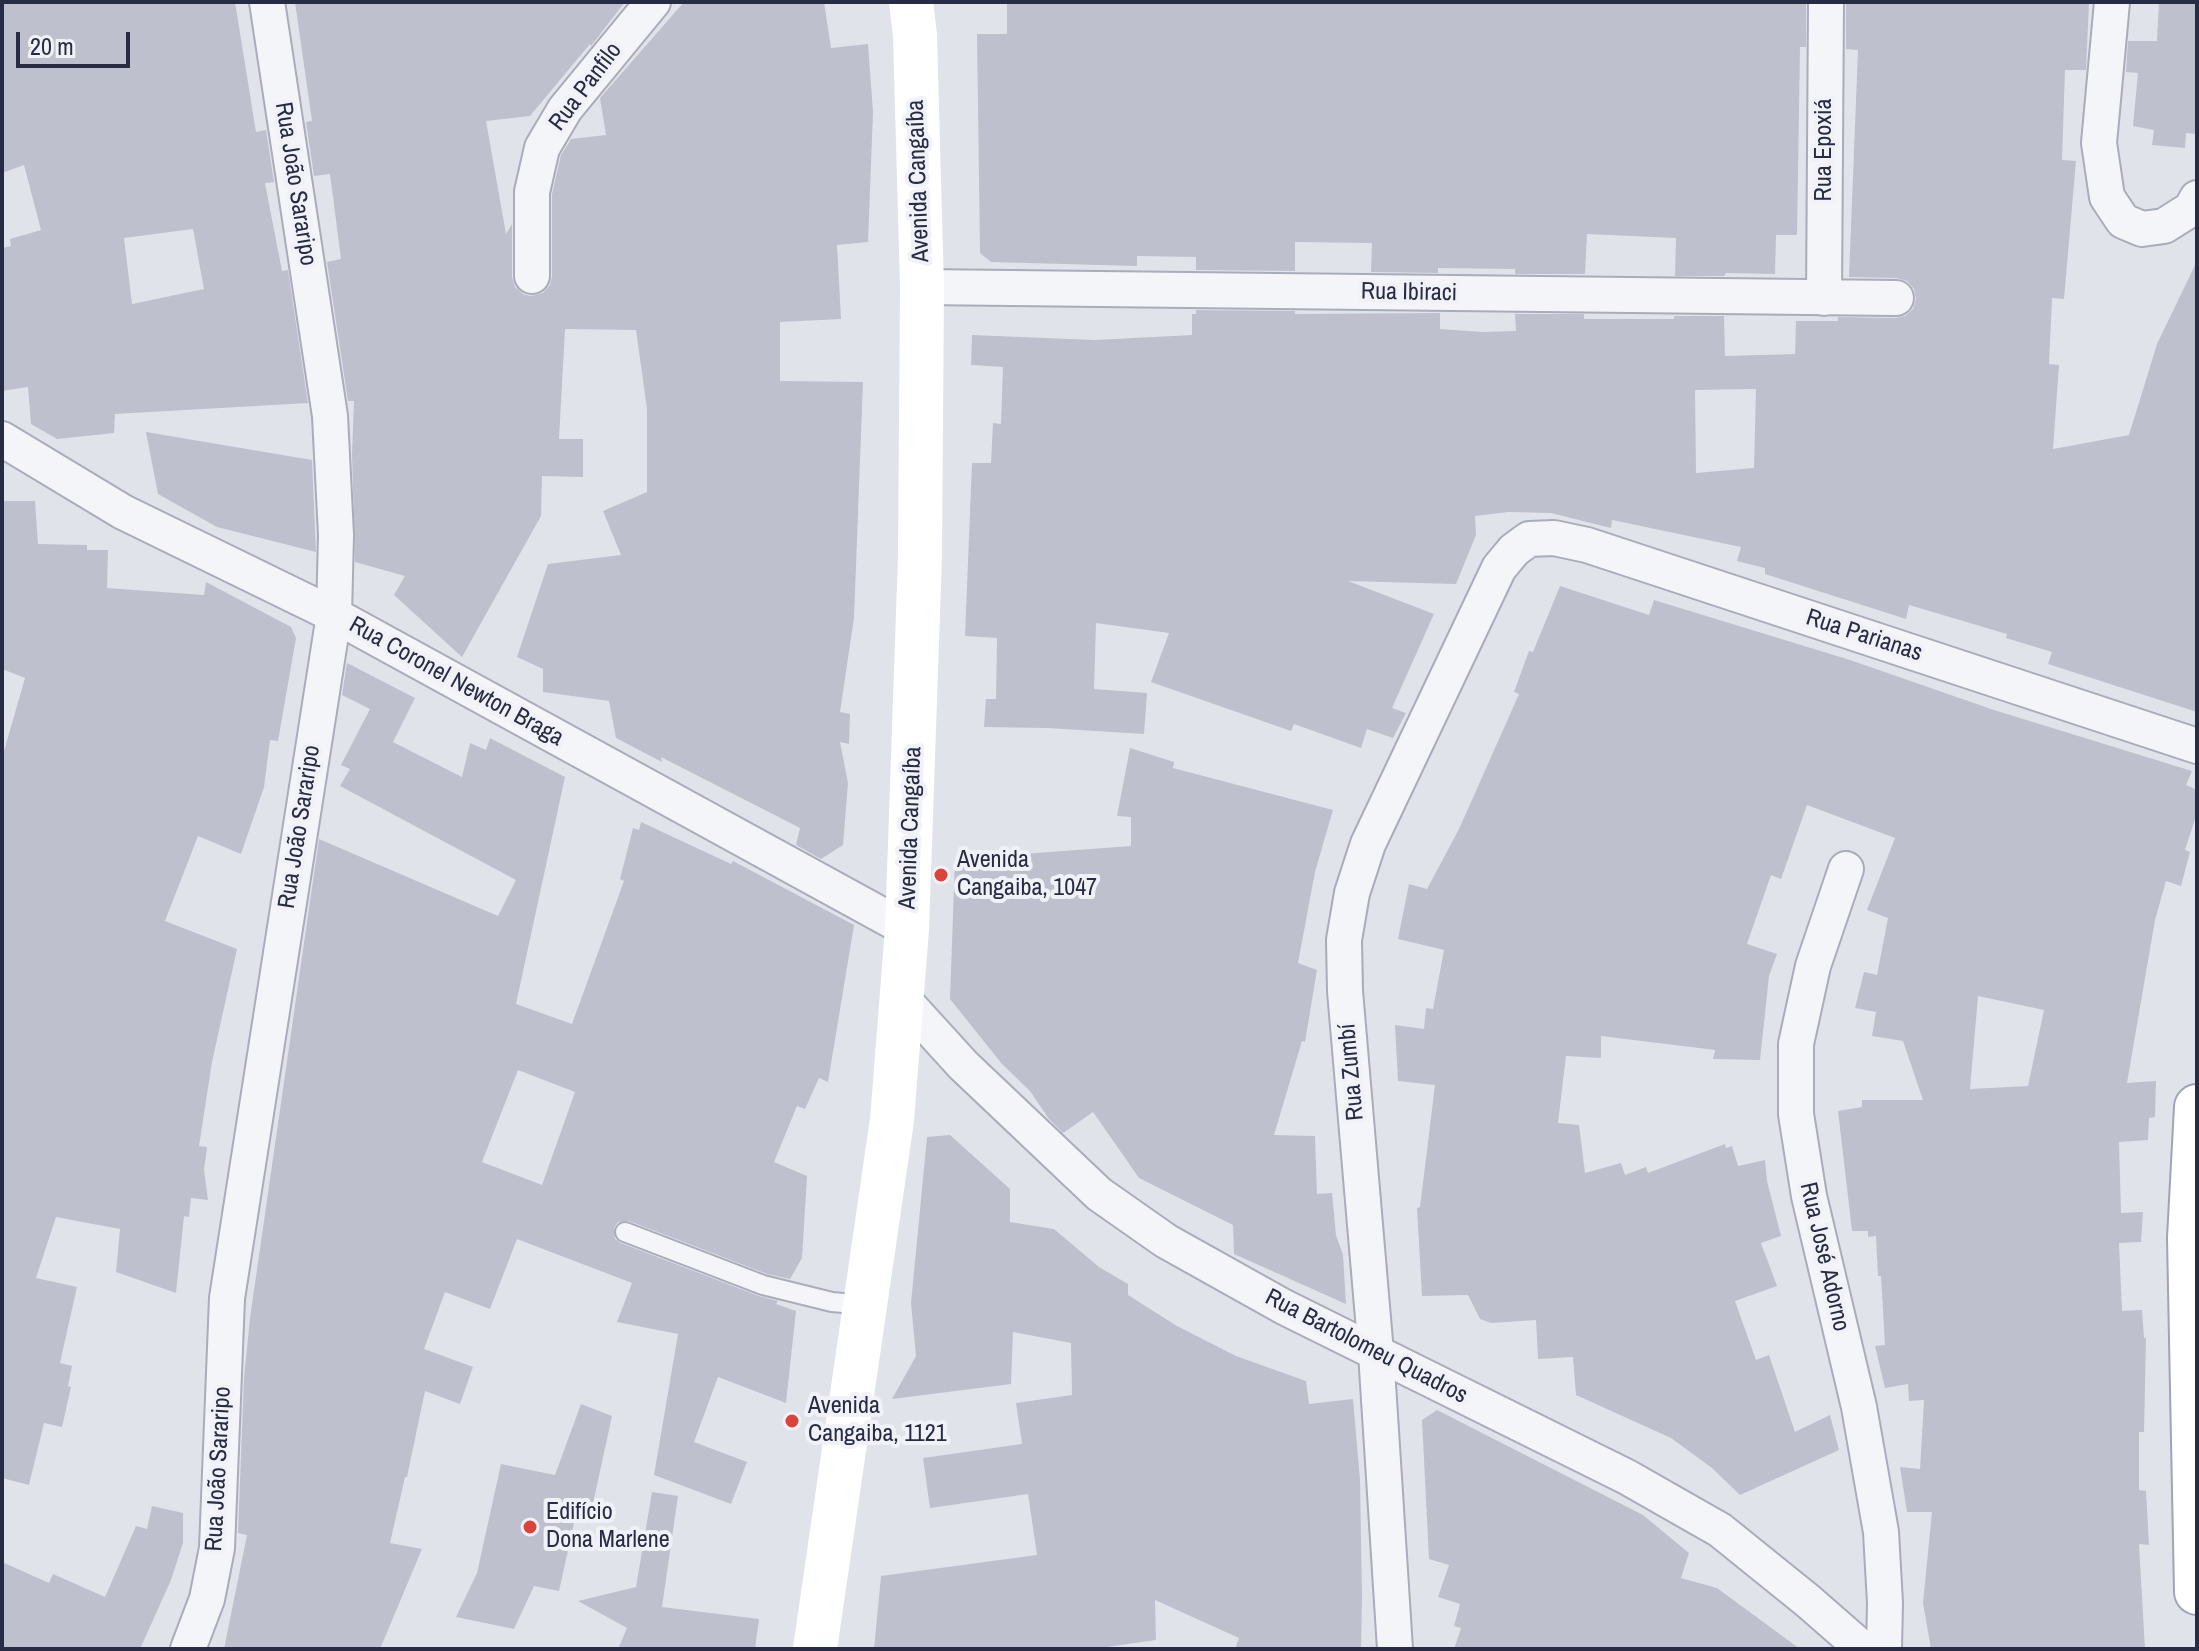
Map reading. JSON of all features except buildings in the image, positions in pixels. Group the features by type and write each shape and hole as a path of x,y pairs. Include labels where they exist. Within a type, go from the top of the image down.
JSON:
{"main road":[{"name":"Avenida Cangaíba","path":"815,1649 892,1120 907,929 920,556 922,287 915,35 911,2"},
{"path":"2197,1107 2190,1238 2197,1592"}],"street":[{"name":"Rua João Sararipo","path":"188,1649 207,1599 217,1548 227,1298 334,615 336,535 330,416 267,2"},
{"name":"Rua Panfilo","path":"532,276 532,192 542,148 565,109 653,2"},
{"name":"Rua Epoxiá","path":"1824,298 1826,2"},
{"path":"2112,2 2099,143 2107,197 2123,221 2142,229 2164,226 2191,209 2197,198"},
{"name":"Rua Ibiraci","path":"922,287 1896,298"},
{"name":"Rua Coronel Newton Braga","path":"2,439 123,512 334,615 907,929"},
{"name":"Rua Parianas","path":"1529,539 1554,538 1587,545 2197,746"},
{"name":"Rua Zumbí","path":"1395,1649 1376,1353 1345,991 1344,940 1352,893 1368,844 1499,568 1514,550 1529,539"},
{"name":"Rua José Adorno","path":"1846,869 1813,966 1796,1044 1796,1114 1809,1196 1859,1407 1878,1516 1885,1603 1884,1649"},
{"name":"Rua Bartolomeu Quadros","path":"902,998 963,1065 1099,1194 1166,1241 1284,1307 1627,1477 1720,1530 1863,1649"}],"lane":[{"path":"625,1232 763,1285 820,1300 866,1305"}],"place":[{"name":"Avenida Cangaiba, 1047","path":"941,875"},
{"name":"Avenida Cangaiba, 1121","path":"792,1421"},
{"name":"Edifício Dona Marlene","path":"530,1527"}]}
